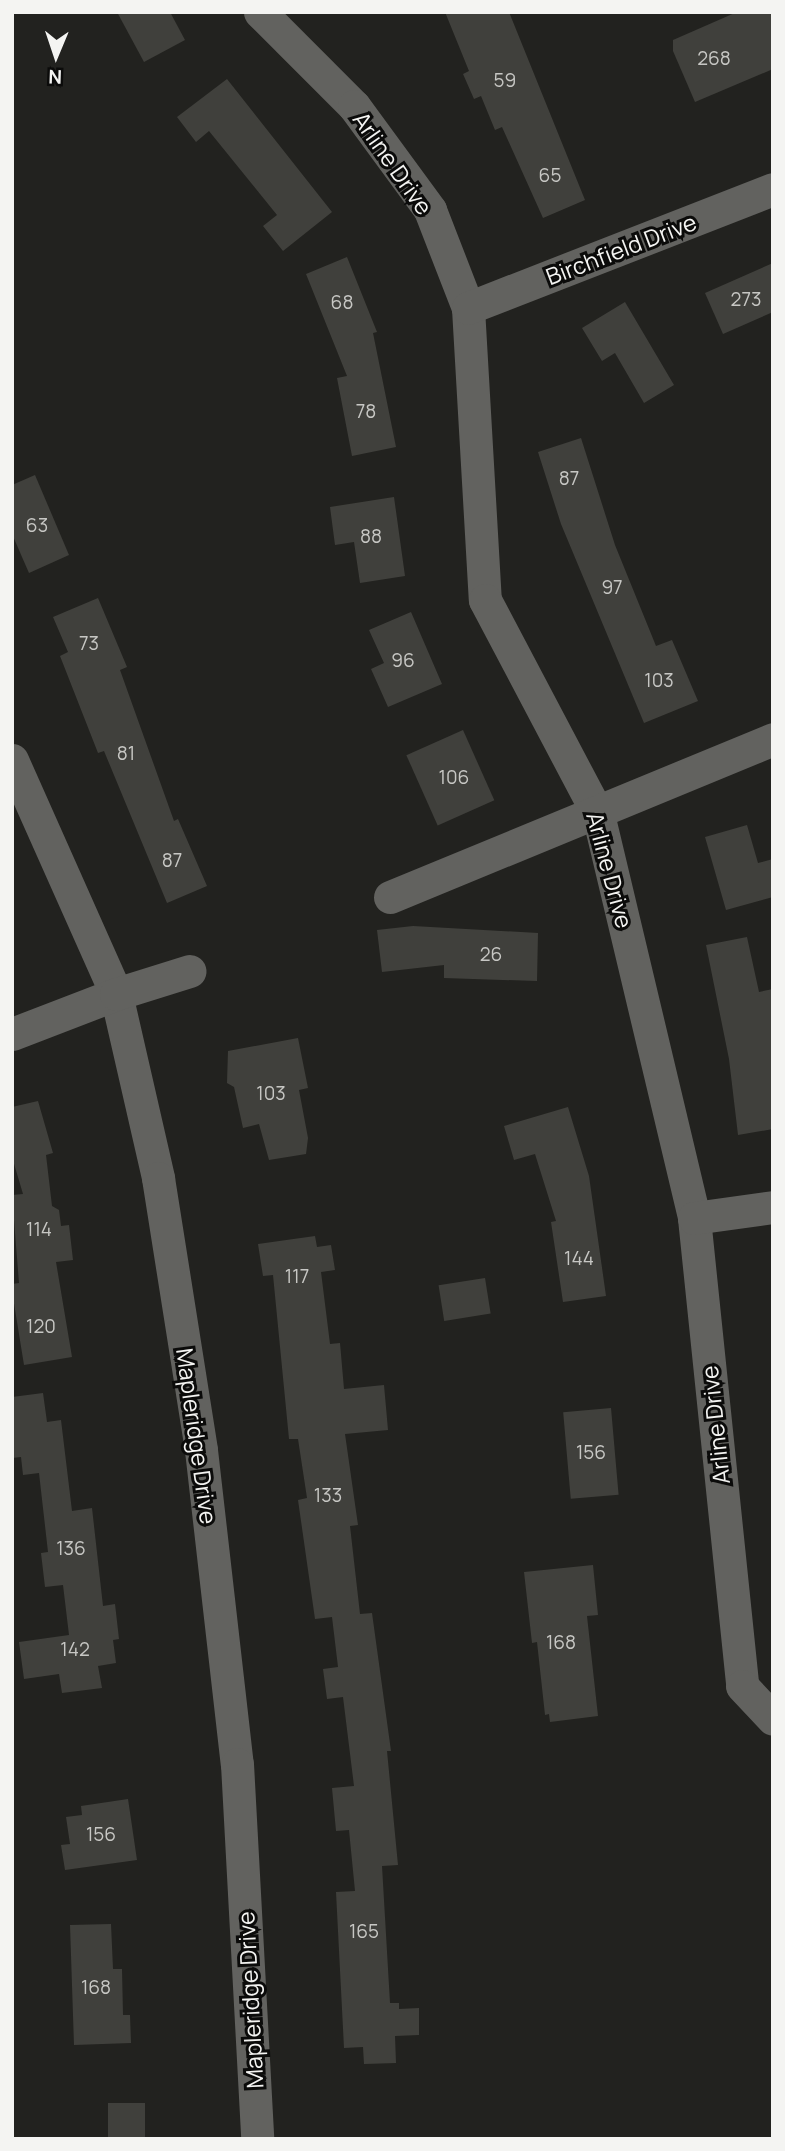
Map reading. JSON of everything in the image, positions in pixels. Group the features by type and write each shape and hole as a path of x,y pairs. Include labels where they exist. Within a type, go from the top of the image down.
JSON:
{"street":[{"name":"Arline Drive","path":"260,12 354,106 430,210 468,309 485,600 598,814 694,1218 742,1686 773,1719"},
{"name":"Birchfield Drive","path":"468,309 773,189"},
{"path":"390,897 598,814 773,739"},
{"name":"Mapleridge Drive","path":"12,760 116,994 158,1178 201,1450 237,1764 257,2139"},
{"path":"12,1034 116,994 190,971"},
{"path":"694,1218 773,1207"}],"building":[{"path":"117,12 170,12 185,40 144,62"},
{"path":"445,12 509,12 585,200 543,218 502,127 495,130 481,96 474,99 463,74 469,71"},
{"path":"737,12 773,12 773,69 695,102 673,51 673,40"},
{"path":"227,79 332,212 283,251 263,226 277,215 209,131 196,142 177,117"},
{"path":"347,257 377,332 373,333 396,447 352,456 337,378 347,376 306,274"},
{"path":"773,263 773,312 723,334 705,293"},
{"path":"625,302 674,385 644,403 615,353 602,361 582,328"},
{"path":"581,438 615,545 656,646 672,640 698,701 644,723 561,524 538,452"},
{"path":"35,475 69,555 29,573 12,534 12,485"},
{"path":"394,497 405,576 360,583 354,542 335,545 330,507"},
{"path":"98,598 127,667 120,670 174,821 178,819 207,886 167,903 104,751 98,753 60,656 68,652 53,617"},
{"path":"411,612 442,684 388,707 371,669 384,663 369,630"},
{"path":"463,730 494,800 438,826 406,755"},
{"path":"747,825 758,863 773,859 773,897 726,910 705,837"},
{"path":"413,926 538,933 537,981 444,978 444,965 382,972 377,930"},
{"path":"747,937 759,992 773,989 773,1129 738,1135 729,1059 706,945"},
{"path":"298,1038 308,1088 299,1090 308,1138 306,1154 269,1160 259,1124 243,1128 234,1087 227,1083 228,1051"},
{"path":"38,1101 53,1153 46,1155 52,1206 59,1210 61,1226 69,1225 73,1260 56,1262 72,1357 24,1365 12,1291 12,1284 19,1283 12,1195 23,1194 12,1157 12,1107"},
{"path":"568,1107 589,1176 606,1296 563,1302 551,1222 556,1221 535,1154 514,1160 504,1126"},
{"path":"315,1236 317,1247 331,1245 335,1270 321,1272 330,1344 340,1343 344,1389 384,1385 388,1430 345,1434 358,1525 350,1526 360,1614 372,1613 391,1751 387,1751 398,1865 382,1866 390,2003 399,2003 399,2009 419,2008 419,2035 395,2036 396,2063 364,2064 363,2047 344,2048 336,1892 355,1891 349,1830 336,1831 332,1788 354,1786 343,1697 327,1699 323,1669 338,1667 332,1617 315,1619 298,1500 307,1498 298,1439 289,1439 273,1275 263,1276 258,1244"},
{"path":"485,1278 491,1314 444,1321 439,1285"},
{"path":"43,1393 47,1422 61,1420 72,1511 92,1508 103,1606 115,1604 119,1639 113,1640 116,1663 98,1666 102,1688 62,1693 59,1674 24,1679 19,1642 69,1635 63,1585 45,1587 41,1553 48,1552 39,1473 23,1475 21,1457 12,1458 12,1397"},
{"path":"611,1408 619,1495 571,1499 563,1412"},
{"path":"593,1565 598,1615 587,1616 598,1716 550,1722 549,1714 545,1715 537,1642 532,1643 524,1572"},
{"path":"128,1799 137,1860 65,1870 61,1845 70,1844 66,1817 82,1815 81,1806"},
{"path":"111,1924 113,1969 122,1969 123,2015 130,2015 131,2043 74,2045 70,1925"},
{"path":"108,2103 145,2103 145,2139 108,2139"}]}
